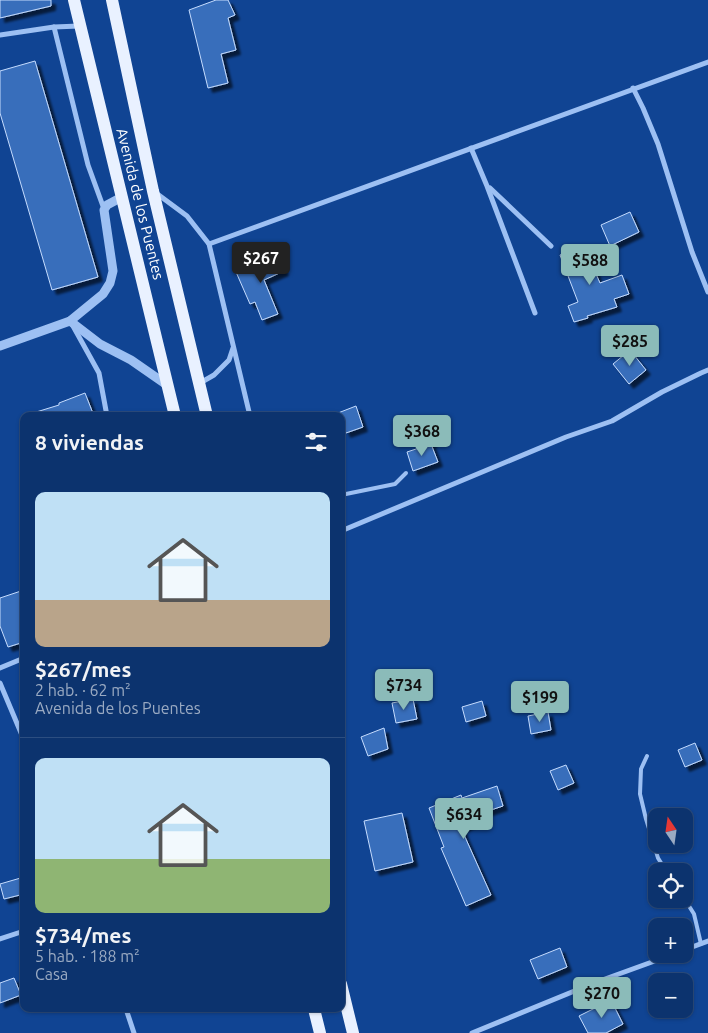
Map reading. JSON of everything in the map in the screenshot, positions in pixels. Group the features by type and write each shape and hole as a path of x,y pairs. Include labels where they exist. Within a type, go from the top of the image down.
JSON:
{"main road":[{"name":"Avenida de los Puentes","path":"74,0 174,412"},
{"name":"Avenida de los Puentes","path":"112,0 153,191 206,412"},
{"path":"345,1000 353,1033"},
{"path":"315,1012 320,1033"}],"street":[{"path":"0,35 54,27 80,26"},
{"path":"0,346 70,321 103,294 110,283 113,271 104,210 88,165 54,27"},
{"path":"209,244 708,62"},
{"path":"633,88 658,144 692,252 708,292"},
{"path":"471,148 535,313"},
{"path":"487,186 551,246"},
{"path":"153,191 187,216 209,244 249,412"},
{"path":"104,210 107,205 122,197"},
{"path":"70,321 100,344 131,360 167,385"},
{"path":"70,321 99,372 106,412"},
{"path":"199,383 214,375 229,360 233,348"},
{"path":"345,529 566,437 612,421 662,392 708,370"},
{"path":"0,668 20,660"},
{"path":"0,683 20,730"},
{"path":"0,939 20,932"},
{"path":"693,947 708,942"},
{"path":"472,1033 594,983 649,963"},
{"path":"127,1012 134,1033"}],"lane":[{"path":"345,494 395,484 406,473"},
{"path":"646,756 641,770 640,794 646,819 661,863"},
{"path":"690,908 694,914 701,944"}],"building":[{"path":"0,0 51,0 51,6 0,18"},
{"path":"216,0 228,0 235,15 228,18 236,50 221,54 228,83 208,88 189,10"},
{"path":"35,61 98,277 52,290 0,113 0,71"},
{"path":"630,212 639,232 610,246 601,225"},
{"path":"583,245 600,283 622,275 629,294 614,299 617,307 574,322 568,306 578,302 560,255"},
{"path":"276,254 284,271 264,280 278,314 262,320 255,302 250,304 236,272"},
{"path":"630,350 646,370 629,384 613,364"},
{"path":"85,393 92,412 36,412 59,405 59,403"},
{"path":"356,406 363,427 346,433 345,412 341,412"},
{"path":"425,420 433,442 419,447 412,425"},
{"path":"431,444 438,462 413,471 407,452"},
{"path":"20,591 20,643 8,647 0,626 0,598"},
{"path":"413,699 417,719 396,723 392,703"},
{"path":"482,701 486,716 466,722 462,707"},
{"path":"548,712 551,730 531,734 528,716"},
{"path":"384,728 388,749 368,756 361,737"},
{"path":"695,743 702,760 685,767 678,750"},
{"path":"566,765 574,783 558,790 550,771"},
{"path":"497,786 503,806 470,817 472,823 461,828 491,895 466,906 441,848 444,847 429,808 461,795 462,798"},
{"path":"402,813 413,862 375,871 364,821"},
{"path":"20,878 20,895 4,899 0,884"},
{"path":"560,948 567,967 538,979 530,960"},
{"path":"14,978 20,995 0,1003 0,983"},
{"path":"611,1000 623,1024 606,1033 588,1033 579,1016"}]}
